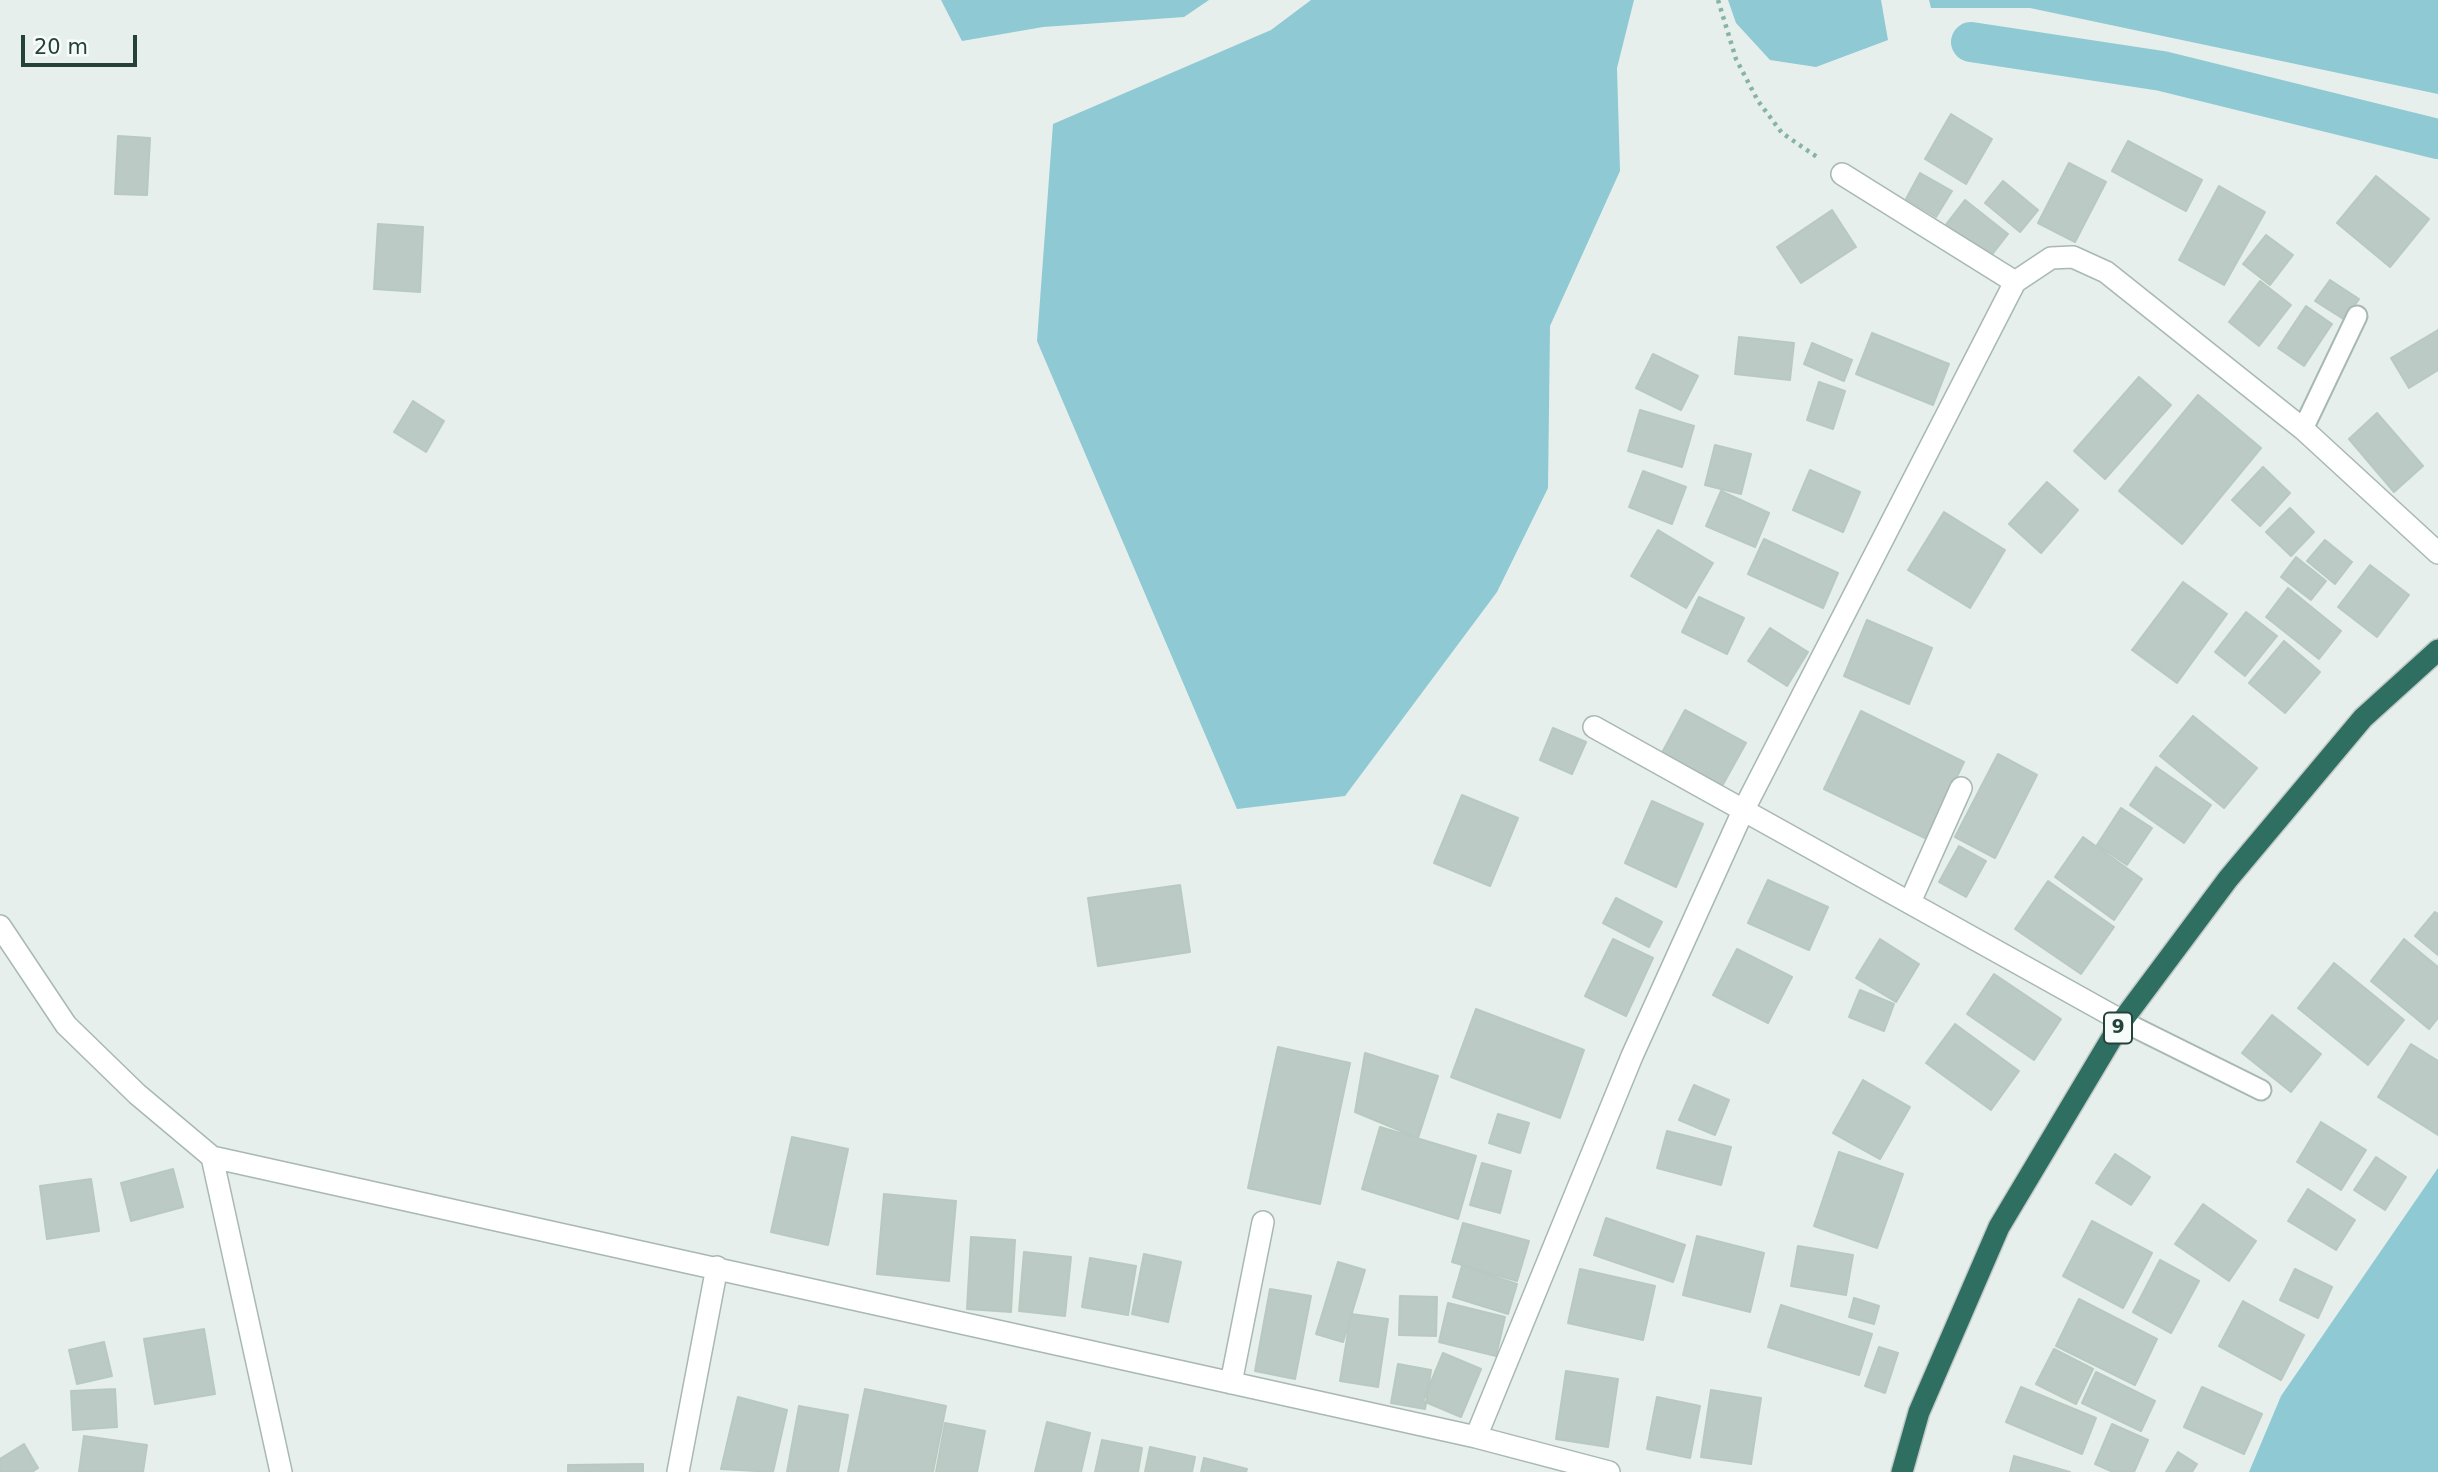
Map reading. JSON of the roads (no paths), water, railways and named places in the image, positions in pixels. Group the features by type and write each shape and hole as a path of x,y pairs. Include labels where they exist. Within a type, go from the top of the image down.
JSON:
{"highway":[{"name":"9","path":"1902,1472 1919,1412 1999,1227 2122,1021 2228,879 2363,718 2438,650"}],"street":[{"path":"1842,174 2015,282"},
{"path":"1476,1437 1632,1056 1743,811 2015,282 2051,258 2073,257 2106,272 2303,429 2438,553"},
{"path":"1594,727 2122,1021"},
{"path":"1910,902 1961,788"},
{"path":"0,926 66,1025 137,1094 212,1157 1476,1437 1609,1472"},
{"path":"212,1157 281,1472"},
{"path":"1230,1383 1264,1222"},
{"path":"678,1472 717,1267"}],"lane":[{"path":"2303,429 2357,316"},
{"path":"2122,1021 2261,1090"}],"water":[{"path":"941,0 1209,0 1184,17 1043,27 962,41"},
{"path":"1311,0 1634,0 1617,68 1620,171 1550,326 1548,488 1497,592 1345,796 1237,809 1037,341 1053,124 1271,30"},
{"path":"1728,0 1881,0 1888,40 1816,67 1770,60 1736,23"},
{"path":"1929,0 2438,0 2438,94 2030,8 1931,8"},
{"path":"2438,1168 2438,1472 2249,1472 2281,1396"}],"waterway":[{"path":"1971,42 2162,71 2438,139"}]}
